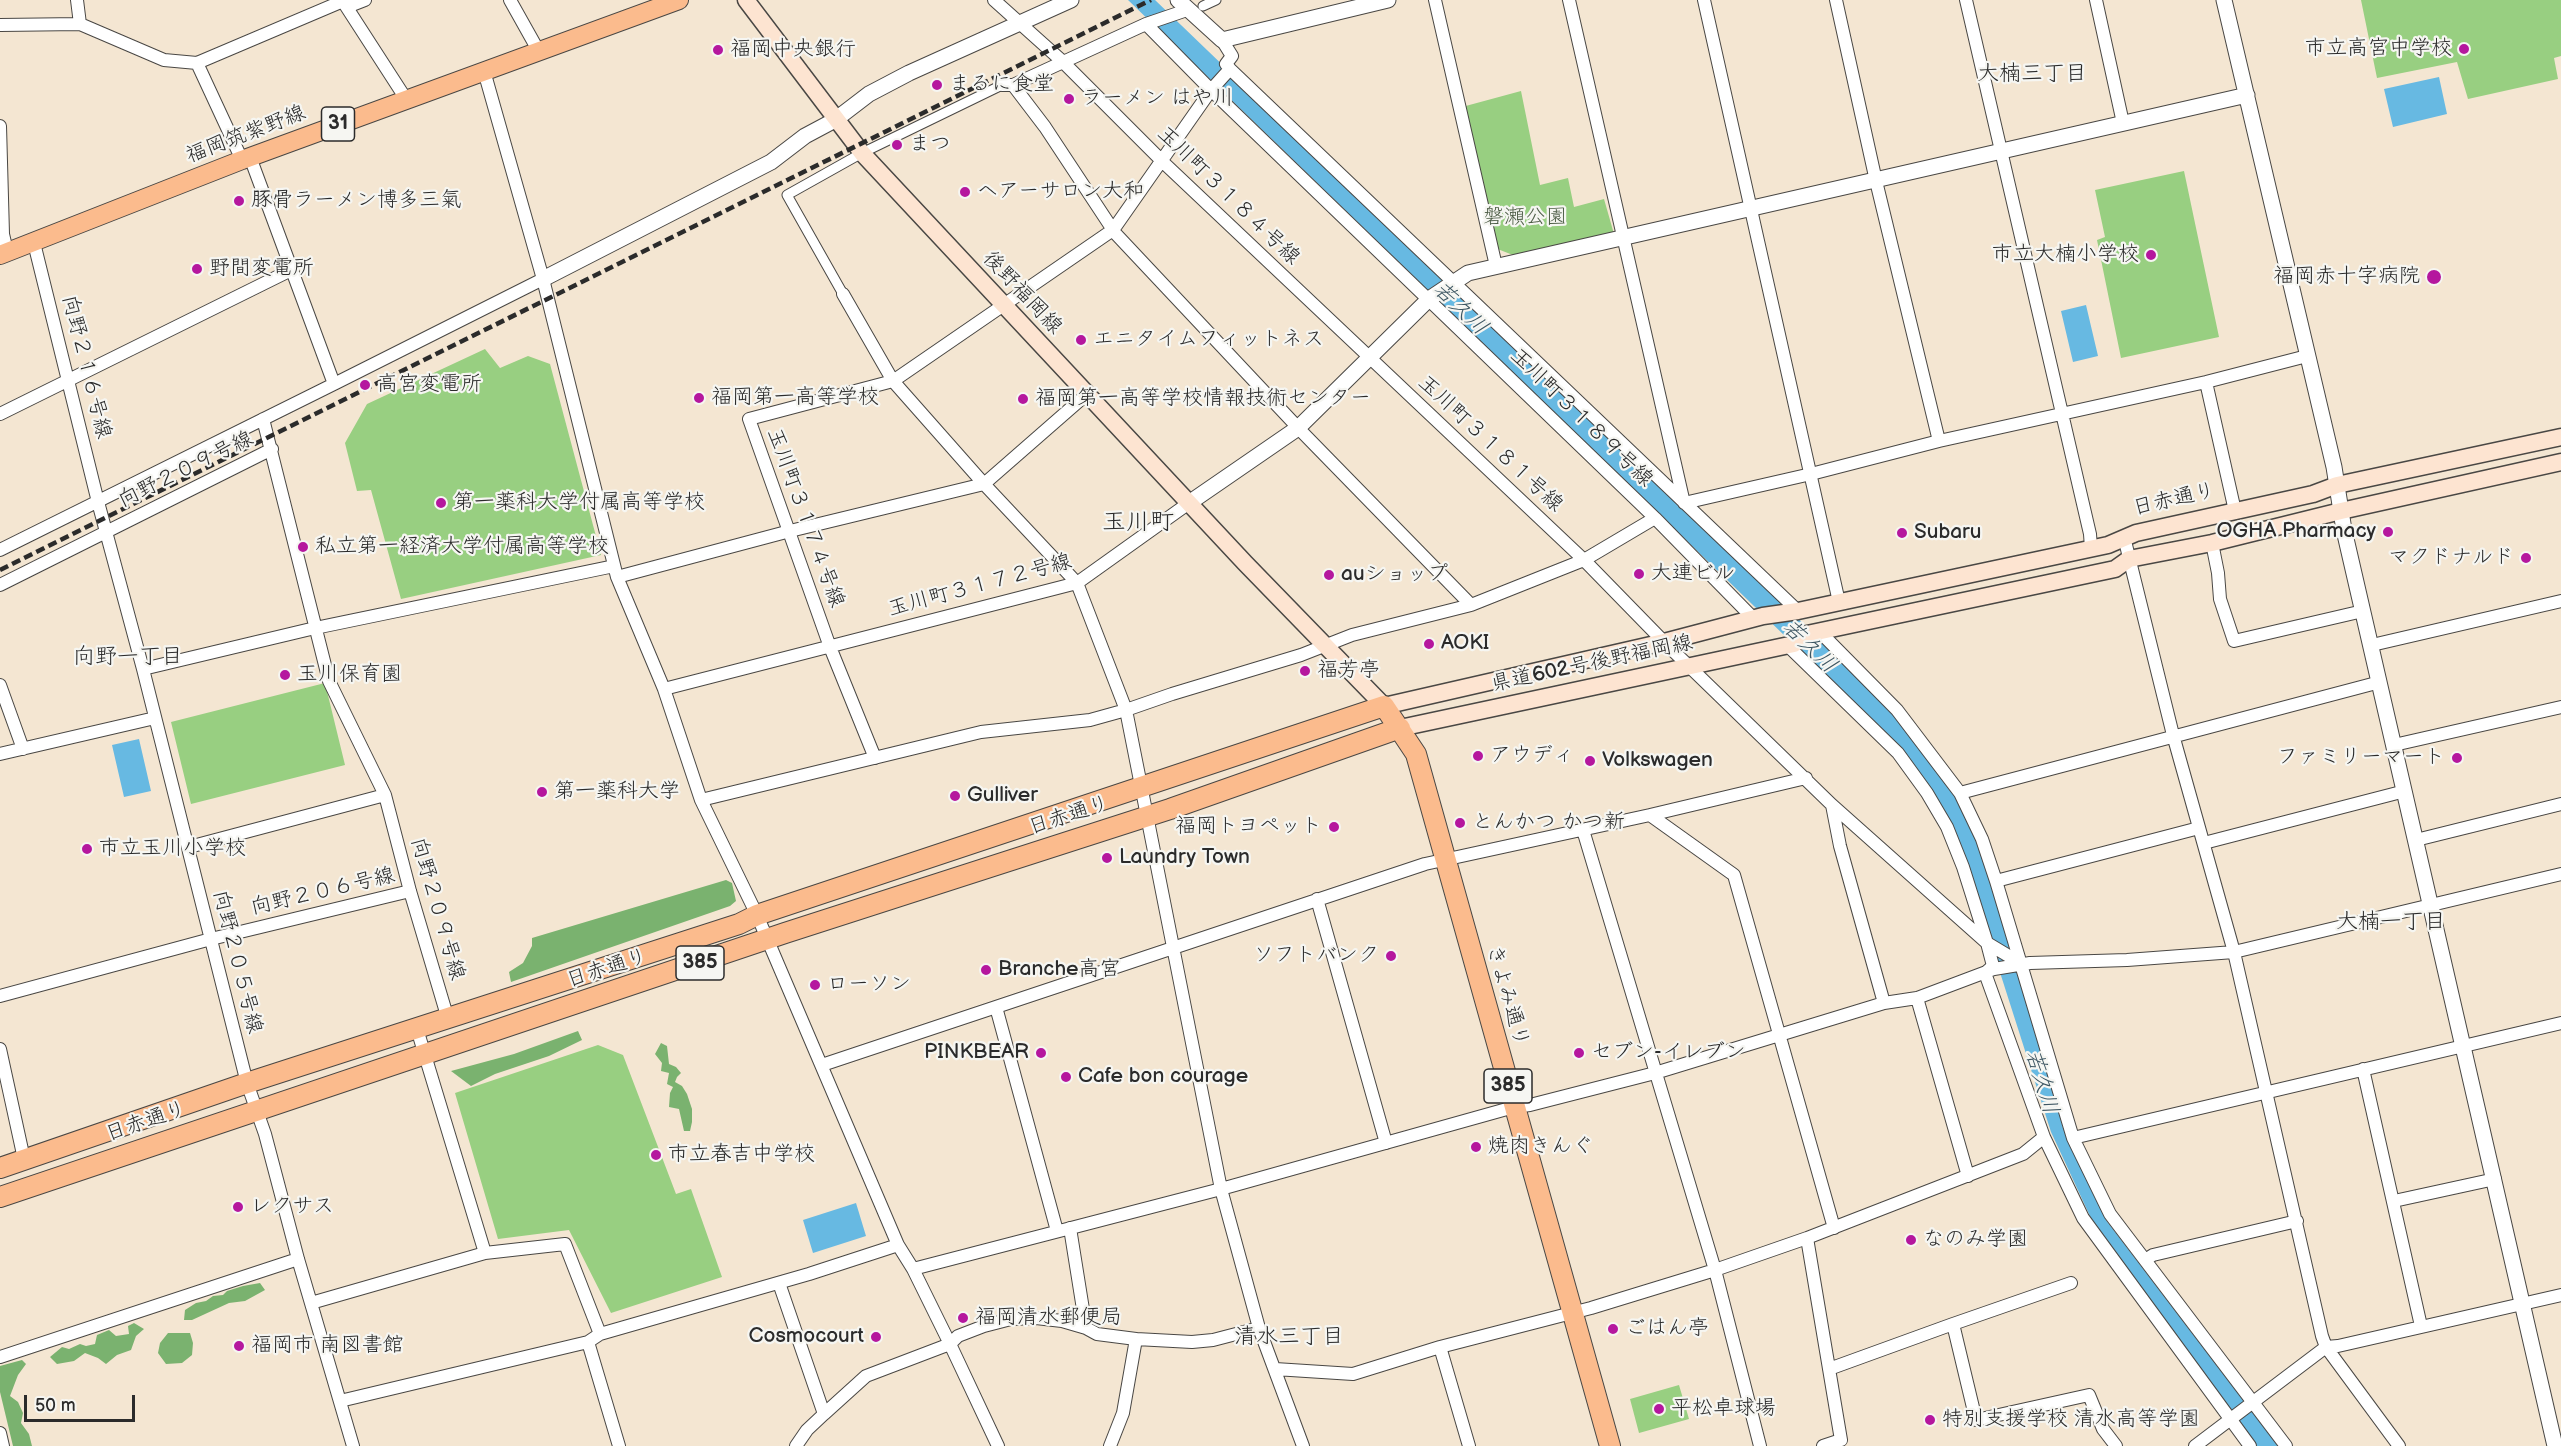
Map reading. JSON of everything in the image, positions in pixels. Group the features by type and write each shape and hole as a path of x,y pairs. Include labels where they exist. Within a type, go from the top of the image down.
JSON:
{"highway":[{"name":"きよみ通り","path":"1384,705 1416,754 1444,861 1610,1446"},
{"name":"日赤通り","path":"0,1168 248,1083 739,924 757,915 1384,705"},
{"name":"日赤通り","path":"0,1197 1148,816 1400,728"}],"main road":[{"name":"福岡筑紫野線","path":"3,253 406,99 679,0"},
{"name":"後野福岡線","path":"746,0 862,153 1324,647 1384,705"},
{"name":"日赤通り","path":"1798,611 2091,548 2124,537 2313,494 2337,485 2561,437"},
{"path":"1790,645 1814,633 2115,569 2129,559 2212,543 2341,511 2561,462"},
{"name":"県道602号後野福岡線","path":"1384,705 1665,642 1758,617 1798,611"},
{"name":"県道602号後野福岡線","path":"1400,728 1790,645"}],"street":[{"path":"77,0 80,24"},
{"path":"0,25 80,24 164,60 197,63 344,3 365,0"},
{"path":"510,0 538,50"},
{"name":"玉川町３１８４号線","path":"994,0 1062,61 1162,160 1369,357"},
{"path":"0,550 543,279 771,162 805,136 835,120 869,94 909,73 1071,0"},
{"path":"1216,0 1185,7 1008,85 862,153 787,195 893,381 984,484 1077,583 1126,710 1221,1189 1259,1328 1303,1446"},
{"path":"1222,40 1388,0"},
{"path":"1435,0 1496,266"},
{"path":"1569,0 1684,503 1811,474 1939,441 2206,382 2307,356"},
{"path":"1704,0 1839,602"},
{"path":"1836,0 1876,181 1939,441"},
{"path":"1966,0 2090,534 2091,548"},
{"path":"2096,0 2124,123"},
{"path":"2224,0 2337,485 2363,611 2555,1446"},
{"path":"344,3 406,99"},
{"path":"1113,230 1211,90 1230,69 1227,64 1232,56 1222,40 1185,7"},
{"name":"玉川町３１８９号線","path":"1146,24 1211,90 1758,617"},
{"path":"197,63 246,159 334,384"},
{"name":"玉川町３１８９号線","path":"1230,69 1451,283 1798,611"},
{"path":"484,71 543,279 616,571 664,689 701,800 757,915 766,941 822,1065 898,1245 913,1269 998,1446"},
{"path":"1008,85 1045,127 1113,230 1298,428 1471,605"},
{"path":"1189,502 1298,428 1429,299 1468,273 2247,95"},
{"path":"0,126 3,253"},
{"name":"玉川町３１７４号線","path":"875,758 830,647 749,419 893,381 1113,230"},
{"name":"向野２１６号線","path":"34,243 70,380 98,502"},
{"path":"0,414 291,270"},
{"name":"玉川町３１８１号線","path":"1369,357 1584,560 1832,805 1988,944 2020,963"},
{"path":"2206,382 2235,511"},
{"path":"143,669 315,628 616,571 984,484 1086,394"},
{"path":"263,419 272,449"},
{"name":"向野２０９号線","path":"0,585 272,449 329,681 385,795 410,891 448,1019"},
{"name":"向野２０５号線","path":"98,502 189,847 248,1083 353,1446"},
{"name":"玉川町３１７２号線","path":"664,689 1077,583 1189,502"},
{"path":"701,800 981,732 1090,720 1126,710 1324,647 1352,635 1471,605 1584,560 1655,518"},
{"path":"2124,537 2173,735 2234,952 2326,1347 2399,1446"},
{"path":"2212,543 2220,599 2234,641 2363,611"},
{"path":"2372,645 2561,600"},
{"path":"1814,633 1897,710 1960,793 1982,839 1996,881 2073,1138 2110,1214 2286,1446"},
{"path":"1790,645 1898,753 1927,793 1955,845 1988,944 1993,966 1990,971 2044,1137 2083,1218 2250,1446"},
{"path":"1960,793 2380,682"},
{"path":"0,685 23,749"},
{"path":"2394,745 2561,707"},
{"path":"0,754 155,718"},
{"path":"822,1065 1425,864 1806,778"},
{"path":"2204,843 2405,791"},
{"path":"189,847 385,795"},
{"path":"2416,840 2561,804"},
{"path":"1832,805 1840,846 1884,1003"},
{"path":"1650,814 1734,875 1834,1228"},
{"path":"1996,881 2199,828"},
{"path":"1583,830 1715,1270 1760,1446"},
{"path":"913,1269 1221,1189 1514,1107 1530,1105 1655,1073 1884,1003 1917,998 1990,971 2020,963 2127,960 2234,952 2561,873"},
{"name":"向野２０６号線","path":"0,996 211,939 410,891"},
{"path":"1317,899 1386,1143"},
{"path":"1917,998 1968,1176"},
{"path":"996,1007 1057,1231"},
{"path":"2073,1138 2561,1023"},
{"path":"417,1029 485,1253"},
{"path":"0,1049 24,1160"},
{"path":"2363,1069 2421,1326"},
{"path":"1275,1369 1353,1374 1440,1347 1715,1270 1807,1239 2023,1155 2044,1137"},
{"path":"2394,1202 2495,1179"},
{"path":"2145,1260 2153,1255 2297,1221"},
{"path":"1070,1228 1086,1328"},
{"path":"1807,1239 1841,1440 1822,1446"},
{"path":"311,1303 485,1253 565,1244 600,1334"},
{"path":"340,1401 588,1342 600,1334 779,1283 898,1245"},
{"path":"0,1357 298,1259"},
{"path":"779,1283 824,1414"},
{"path":"1829,1369 2071,1283"},
{"path":"2195,1446 2326,1347 2561,1295"},
{"path":"796,1446 807,1430 866,1376 950,1344 958,1336 984,1326 1011,1320 1036,1318 1086,1328 1097,1334 1192,1342 1213,1340 1259,1328"},
{"path":"1953,1324 1976,1420 2089,1395 2103,1429 2116,1446"},
{"path":"1110,1446 1123,1413 1136,1339"},
{"path":"588,1342 619,1446"},
{"path":"1440,1347 1469,1446"},
{"path":"0,1433 3,1446"}],"green space":[{"name":"市立高宮中学校","path":"2361,0 2561,0 2561,56 2554,58 2558,79 2468,99 2457,62 2377,78"},
{"name":"磐瀬公園","path":"1521,91 1540,185 1568,178 1574,207 1604,199 1614,234 1518,257 1495,248 1462,107"},
{"path":"2184,171 2219,337 2121,358 2097,240 2105,237 2095,190"},
{"name":"第一薬科大学付属高等学校","path":"485,349 500,368 528,356 550,364 601,555 401,599 371,490 357,491 345,443 367,404"},
{"path":"325,683 345,765 191,804 171,722"},
{"path":"726,880 732,883 736,901 730,906 511,982 509,972 523,963 532,946 532,938"},
{"path":"578,1031 582,1040 549,1056 495,1074 471,1086 451,1071 514,1054"},
{"path":"661,1043 667,1046 669,1064 681,1073 675,1082 682,1086 692,1109 690,1131 684,1131 679,1109 669,1107 673,1087 667,1084 669,1073 661,1071 662,1063 655,1054"},
{"path":"598,1045 623,1055 676,1194 691,1189 722,1277 611,1313 569,1230 498,1239 455,1093"},
{"path":"260,1283 265,1290 245,1301 229,1303 192,1320 184,1320 185,1310 196,1303 243,1286"},
{"path":"134,1323 144,1329 136,1336 131,1350 117,1355 106,1364 85,1353 74,1361 57,1364 50,1357 62,1347 69,1349 80,1344 86,1346 95,1344 97,1335 109,1330 116,1336 129,1334 128,1326"},
{"path":"168,1333 190,1333 193,1343 192,1355 182,1363 166,1364 158,1353 160,1343"},
{"path":"22,1360 26,1364 18,1375 10,1396 18,1402 23,1413 21,1423 29,1434 32,1446 13,1446 0,1392 0,1366"},
{"name":"平松卓球場","path":"1679,1385 1689,1419 1639,1433 1630,1399"}],"water":[{"name":"若久川","path":"1128,0 1155,0 1834,653 1916,739 1968,816 2026,988 2063,1128 2106,1220 2278,1446 2257,1446 2095,1227 2051,1132 1966,866 1939,807 1817,667"},
{"path":"2439,77 2447,114 2393,127 2384,89"},
{"path":"2086,305 2098,356 2073,362 2061,311"},
{"path":"139,739 151,791 124,797 112,745"},
{"path":"856,1203 866,1236 813,1253 803,1220"}],"railway":[{"path":"0,570 1151,0"}],"place":[{"name":"市立高宮中学校","path":"2464,49"},
{"name":"福岡中央銀行","path":"718,50"},
{"name":"まるに食堂","path":"937,85"},
{"name":"ラーメン はや川","path":"1069,99"},
{"name":"まつ","path":"897,145"},
{"name":"ヘアーサロン大和","path":"965,192"},
{"name":"豚骨ラーメン博多三氣","path":"239,201"},
{"name":"市立大楠小学校","path":"2151,255"},
{"name":"野間変電所","path":"197,269"},
{"name":"福岡赤十字病院","path":"2434,277"},
{"name":"エニタイムフィットネス","path":"1081,340"},
{"name":"高宮変電所","path":"365,385"},
{"name":"福岡第一高等学校","path":"699,398"},
{"name":"福岡第一高等学校情報技術センター","path":"1023,399"},
{"name":"第一薬科大学付属高等学校","path":"441,503"},
{"name":"OGHA Pharmacy","path":"2388,532"},
{"name":"Subaru","path":"1902,533"},
{"name":"私立第一経済大学付属高等学校","path":"303,547"},
{"name":"マクドナルド","path":"2526,558"},
{"name":"大連ビル","path":"1639,574"},
{"name":"auショップ","path":"1329,575"},
{"name":"AOKI","path":"1429,644"},
{"name":"福芳亭","path":"1305,671"},
{"name":"玉川保育園","path":"285,675"},
{"name":"アウディ","path":"1478,756"},
{"name":"ファミリーマート","path":"2457,758"},
{"name":"Volkswagen","path":"1590,761"},
{"name":"第一薬科大学","path":"542,792"},
{"name":"Gulliver","path":"955,796"},
{"name":"とんかつ かつ新","path":"1460,823"},
{"name":"福岡トヨペット","path":"1334,827"},
{"name":"市立玉川小学校","path":"87,849"},
{"name":"Laundry Town","path":"1107,858"},
{"name":"ソフトバンク","path":"1391,956"},
{"name":"Branche高宮","path":"986,970"},
{"name":"ローソン","path":"815,985"},
{"name":"PINKBEAR","path":"1041,1053"},
{"name":"セブン-イレブン","path":"1579,1053"},
{"name":"Cafe bon courage","path":"1066,1077"},
{"name":"焼肉きんぐ","path":"1476,1147"},
{"name":"市立春吉中学校","path":"656,1155"},
{"name":"レクサス","path":"238,1207"},
{"name":"なのみ学園","path":"1911,1240"},
{"name":"福岡清水郵便局","path":"963,1318"},
{"name":"ごはん亭","path":"1613,1329"},
{"name":"Cosmocourt","path":"876,1337"},
{"name":"福岡市 南図書館","path":"239,1346"},
{"name":"平松卓球場","path":"1659,1409"},
{"name":"特別支援学校 清水高等学園","path":"1930,1420"}],"district":[{"name":"大楠三丁目","path":"2032,74"},
{"name":"玉川町","path":"1138,523"},
{"name":"向野一丁目","path":"128,657"},
{"name":"大楠一丁目","path":"2391,922"},
{"name":"清水三丁目","path":"1289,1337"}]}
